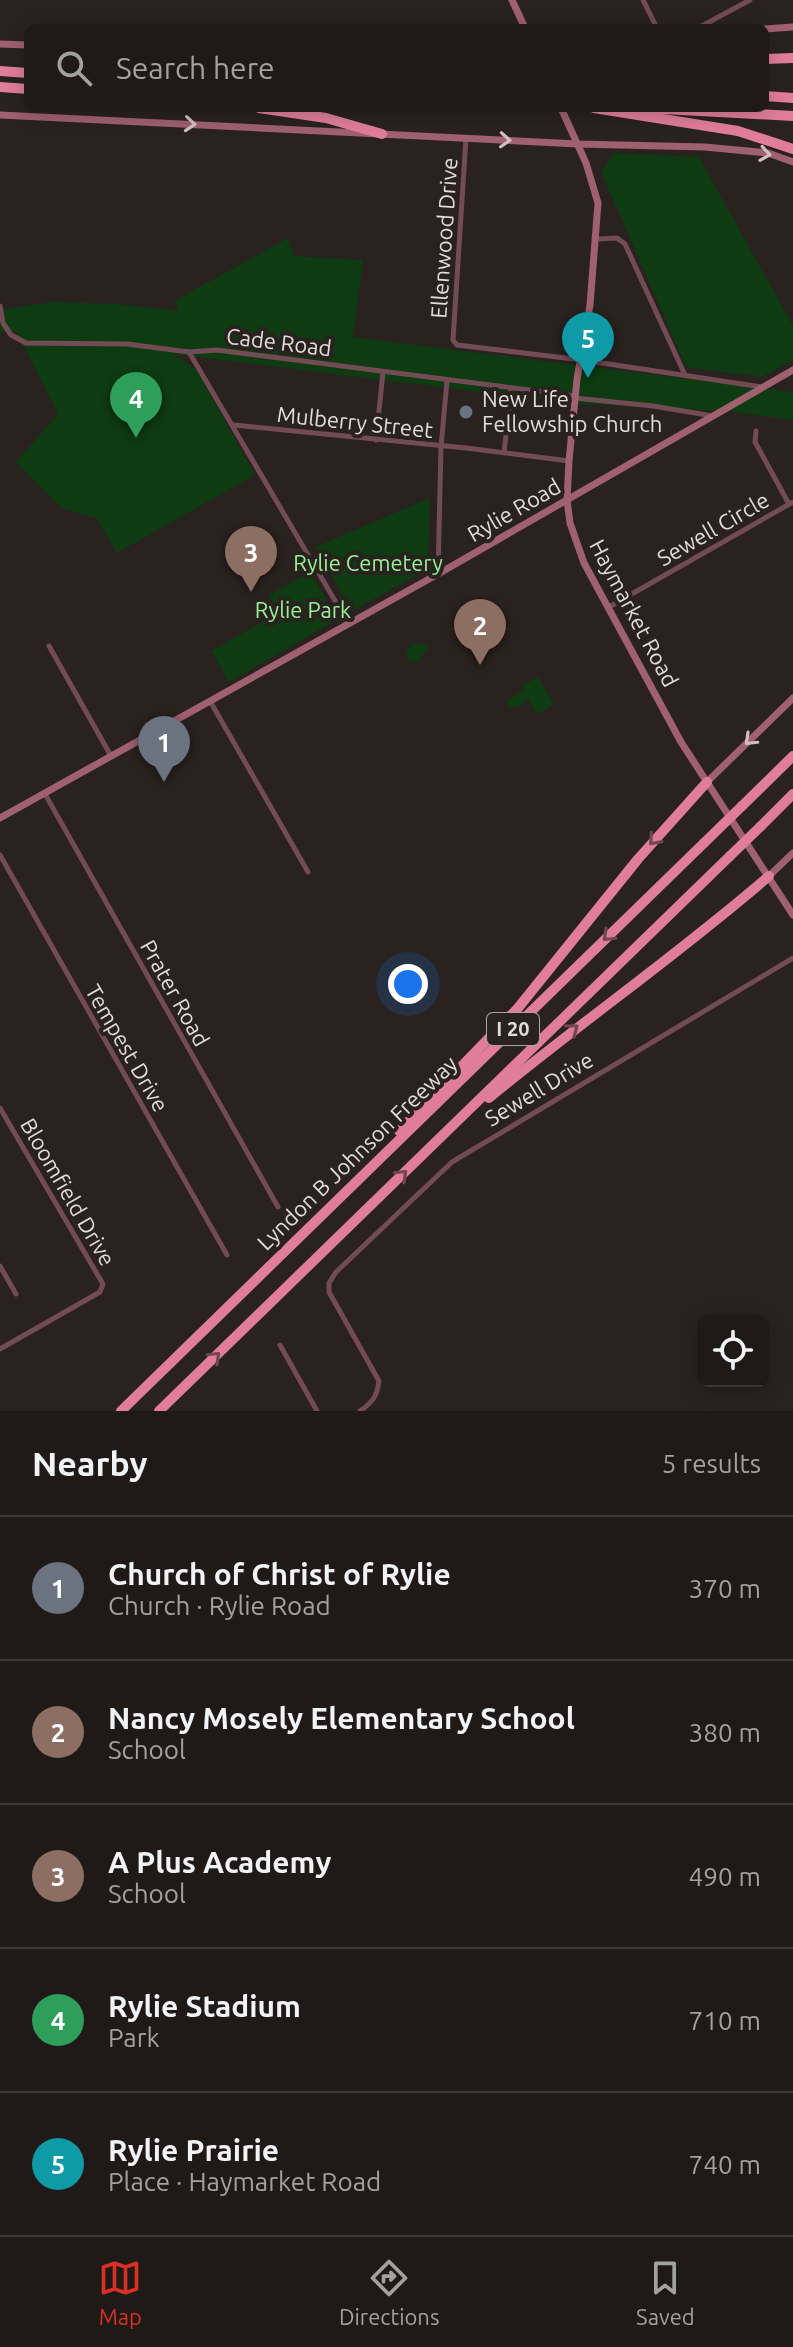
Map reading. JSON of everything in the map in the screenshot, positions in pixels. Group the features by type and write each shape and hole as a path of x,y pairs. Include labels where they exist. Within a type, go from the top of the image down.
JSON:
{"highway":[{"path":"769,59 793,58"},
{"path":"0,71 24,73"},
{"path":"0,87 24,89"},
{"path":"769,94 793,91"},
{"path":"769,95 793,98"},
{"path":"286,112 326,118 382,134"},
{"path":"619,112 738,131 793,149"},
{"path":"714,112 793,117"},
{"name":"Lyndon B Johnson Freeway","path":"121,1411 793,756"},
{"path":"322,1215 419,1109 518,1008 638,859 707,782"},
{"name":"I 20","path":"159,1411 793,794"},
{"path":"426,1151 563,1037 695,939 769,876"}],"street":[{"path":"512,0 523,24"},
{"path":"643,0 655,24"},
{"path":"705,24 750,0"},
{"path":"769,29 793,27"},
{"path":"0,44 24,45"},
{"name":"Haymarket Road","path":"563,112 578,144 598,203 597,239 569,461 567,500 576,544 681,742 793,915"},
{"path":"0,115 732,150 768,153 793,162"},
{"name":"Ellenwood Drive","path":"466,138 453,340 463,348 582,360"},
{"path":"597,239 617,238 625,244 685,375"},
{"name":"Cade Road","path":"0,306 3,323 11,335 26,343 127,344 189,352 217,350 713,416"},
{"path":"189,352 348,623"},
{"path":"582,360 762,387"},
{"name":"Rylie Road","path":"0,818 438,574 793,370"},
{"path":"376,440 383,372"},
{"path":"438,574 441,447 447,381"},
{"path":"504,453 511,388"},
{"name":"Mulberry Street","path":"234,425 569,461"},
{"path":"756,431 755,442 791,503"},
{"name":"Sewell Circle","path":"608,608 791,503"},
{"path":"49,646 111,756"},
{"path":"707,782 793,698"},
{"path":"210,701 308,872"},
{"name":"Prater Road","path":"45,794 278,1207"},
{"path":"769,876 793,853"},
{"name":"Tempest Drive","path":"0,855 227,1255"},
{"name":"Sewell Drive","path":"360,1411 375,1399 379,1381 329,1292 329,1283 336,1272 452,1162 793,958"},
{"name":"Bloomfield Drive","path":"0,1108 103,1284 100,1292 0,1349"},
{"path":"0,1266 16,1294"},
{"path":"280,1345 317,1411"}],"green space":[{"path":"614,153 699,157 793,326 793,360 761,377 686,367 601,172"},
{"path":"288,238 294,256 363,260 353,337 793,392 793,420 733,412 568,403 173,354 197,370 255,475 117,553 97,519 61,508 16,462 58,414 16,331 0,332 0,310 51,302 118,304 179,311 174,301"},
{"name":"Rylie Cemetery","path":"430,498 428,569 351,609 315,547"},
{"name":"Rylie Park","path":"310,572 338,619 229,682 211,651 278,613 269,595"},
{"path":"424,643 428,648 417,662 409,660 406,655 408,648"},
{"path":"538,677 554,704 537,714 528,699 519,707 508,706 507,701 520,692 525,693 521,686"}],"place":[{"name":"Rylie Prairie","path":"588,378"},
{"name":"New Life Fellowship Church","path":"466,412"},
{"name":"Rylie Stadium","path":"136,438"},
{"name":"A Plus Academy","path":"251,592"},
{"name":"Nancy Mosely Elementary School","path":"480,665"},
{"name":"Church of Christ of Rylie","path":"164,782"}]}
